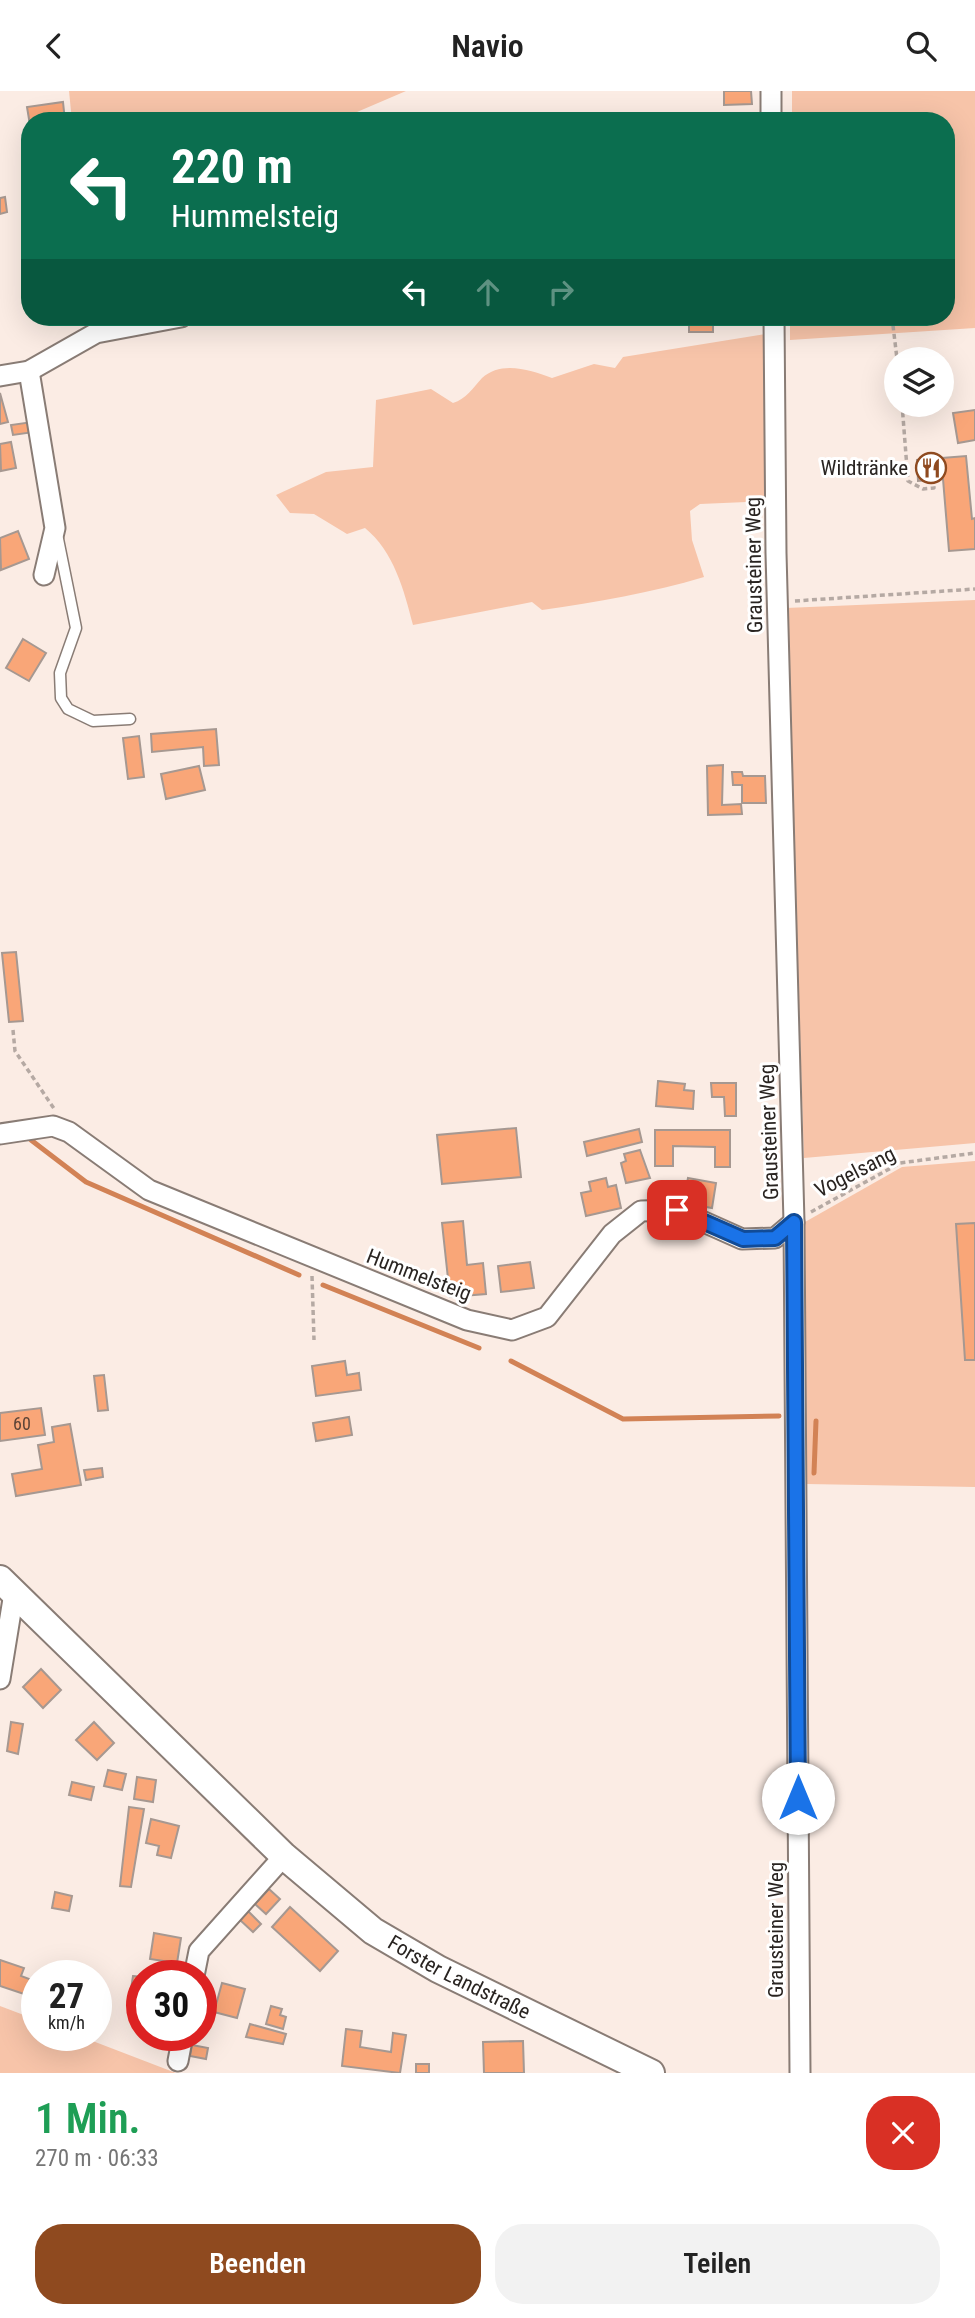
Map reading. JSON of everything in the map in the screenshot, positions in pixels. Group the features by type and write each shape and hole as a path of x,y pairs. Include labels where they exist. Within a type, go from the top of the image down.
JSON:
{"main road":[{"name":"Forster Landstraße","path":"7,1586 284,1856 373,1931 438,1969 651,2073"}],"street":[{"path":"771,91 771,112"},
{"path":"0,376 29,371 96,333 133,326"},
{"name":"Grausteiner Weg","path":"774,326 777,602 794,1222 800,2073"},
{"path":"29,371 55,528 44,575"},
{"path":"0,1134 53,1126"},
{"name":"Hummelsteig","path":"53,1126 69,1132 149,1190 467,1320 512,1329 547,1317 611,1234 641,1211 677,1210 743,1239 775,1238 794,1222"},
{"name":"Forster Landstraße","path":"0,1679 7,1586"},
{"path":"197,1960 199,1951 284,1856"},
{"path":"178,2061 180,2051"}],"lane":[{"path":"55,528 74,605 76,628 60,673 61,698 68,709 93,721 130,719"}],"path":[{"path":"893,326 896,347"},
{"path":"903,417 908,481 923,489 934,488 933,480"},
{"path":"777,602 975,589"},
{"path":"13,1031 15,1051 56,1108 53,1126"},
{"name":"Vogelsang","path":"794,1222 900,1163 975,1153"},
{"path":"312,1258 314,1340"}],"shaded area":[{"path":"69,91 406,91 357,112 71,112"},
{"path":"792,91 975,91 975,328 790,340 790,326 955,326 955,112 792,112"},
{"path":"766,334 768,501 700,504 690,511 692,540 704,577 583,604 542,610 532,602 413,625 402,585 391,560 365,528 347,534 314,514 290,513 276,495 326,472 373,467 376,400 431,389 453,403 466,396 482,378 498,369 516,368 552,378 594,364 615,368 623,357"},
{"path":"975,600 975,1143 804,1158 786,608"},
{"path":"975,1161 975,1487 807,1484 805,1222 902,1167"},
{"path":"0,2006 21,2014 21,2051 112,2051 112,2048 176,2073 0,2073"}],"building":[{"path":"724,91 751,91 752,104 724,105"},
{"path":"63,102 64,112 28,112 27,107"},
{"path":"5,197 7,212 0,214 0,198"},
{"path":"689,326 713,326 713,332 689,332"},
{"path":"0,393 8,422 0,424"},
{"path":"975,410 975,440 958,443 954,413"},
{"path":"32,422 34,432 13,435 11,425"},
{"path":"11,442 16,468 1,471 0,444"},
{"path":"966,456 972,519 975,518 975,549 949,551 943,479 918,481 917,460"},
{"path":"18,531 29,559 1,570 0,538"},
{"path":"23,639 46,653 29,681 6,668"},
{"path":"216,729 219,765 204,766 203,747 152,752 151,734"},
{"path":"139,736 144,777 128,779 123,738"},
{"path":"723,765 722,805 741,804 742,814 708,815 707,766"},
{"path":"199,766 205,790 166,799 161,774"},
{"path":"732,772 742,772 743,776 765,776 766,803 742,803 742,785 733,785"},
{"path":"16,952 23,1021 9,1022 2,953"},
{"path":"658,1081 685,1084 684,1090 694,1091 693,1109 656,1106"},
{"path":"711,1083 736,1083 736,1116 725,1116 724,1097 712,1097"},
{"path":"516,1128 521,1177 442,1184 437,1135"},
{"path":"639,1129 642,1142 587,1156 584,1142"},
{"path":"655,1130 730,1130 730,1167 715,1167 715,1147 673,1146 673,1166 655,1166"},
{"path":"640,1150 650,1178 626,1183 621,1163 626,1161 624,1154"},
{"path":"606,1178 608,1187 616,1185 621,1208 586,1216 581,1193 591,1191 589,1182"},
{"path":"688,1178 716,1183 712,1208 683,1203"},
{"path":"463,1221 467,1265 483,1263 486,1294 450,1297 442,1223"},
{"path":"975,1223 975,1360 965,1360 956,1224"},
{"path":"530,1262 534,1288 501,1292 498,1266"},
{"path":"345,1361 347,1375 359,1373 361,1390 316,1396 312,1366"},
{"path":"104,1375 108,1410 98,1411 94,1376"},
{"path":"41,1408 45,1435 0,1441 0,1413"},
{"path":"349,1417 352,1435 316,1441 313,1423"},
{"path":"70,1424 81,1485 16,1496 12,1474 42,1469 38,1445 54,1442 52,1427"},
{"path":"102,1468 103,1477 86,1480 84,1470"},
{"path":"41,1669 61,1690 43,1708 23,1687"},
{"path":"11,1722 23,1724 18,1754 7,1751"},
{"path":"94,1722 114,1743 97,1760 76,1740"},
{"path":"108,1770 126,1774 122,1790 104,1786"},
{"path":"137,1777 156,1780 153,1802 134,1799"},
{"path":"72,1782 94,1787 91,1800 69,1795"},
{"path":"129,1807 144,1809 131,1887 120,1886"},
{"path":"151,1819 179,1826 171,1858 157,1855 159,1846 146,1843"},
{"path":"269,1889 280,1899 266,1914 255,1904"},
{"path":"55,1892 72,1896 69,1911 52,1908"},
{"path":"290,1907 338,1951 320,1971 272,1927"},
{"path":"248,1911 261,1924 253,1932 240,1920"},
{"path":"154,1933 181,1938 177,1960 150,1959"},
{"path":"0,1960 21,1967 21,1993 0,1986"},
{"path":"222,1983 245,1989 237,2018 217,2013"},
{"path":"271,2006 282,2009 280,2015 286,2017 283,2029 266,2024"},
{"path":"250,2024 286,2034 283,2044 246,2037"},
{"path":"346,2029 362,2031 360,2047 391,2052 393,2033 406,2035 400,2073 342,2066"},
{"path":"523,2041 524,2073 484,2073 483,2042"},
{"path":"191,2051 207,2051 206,2059 190,2056"},
{"path":"416,2064 429,2064 429,2073 416,2073"}],"waterway":[{"path":"31,1140 86,1182 299,1275"},
{"path":"323,1285 479,1348"},
{"path":"511,1361 623,1419 779,1416"},
{"path":"814,1473 816,1421"}],"place":[{"name":"Wildtränke","path":"931,468"}],"route":[{"path":"677,1210 743,1239 775,1238 794,1222 798,1798"}]}
